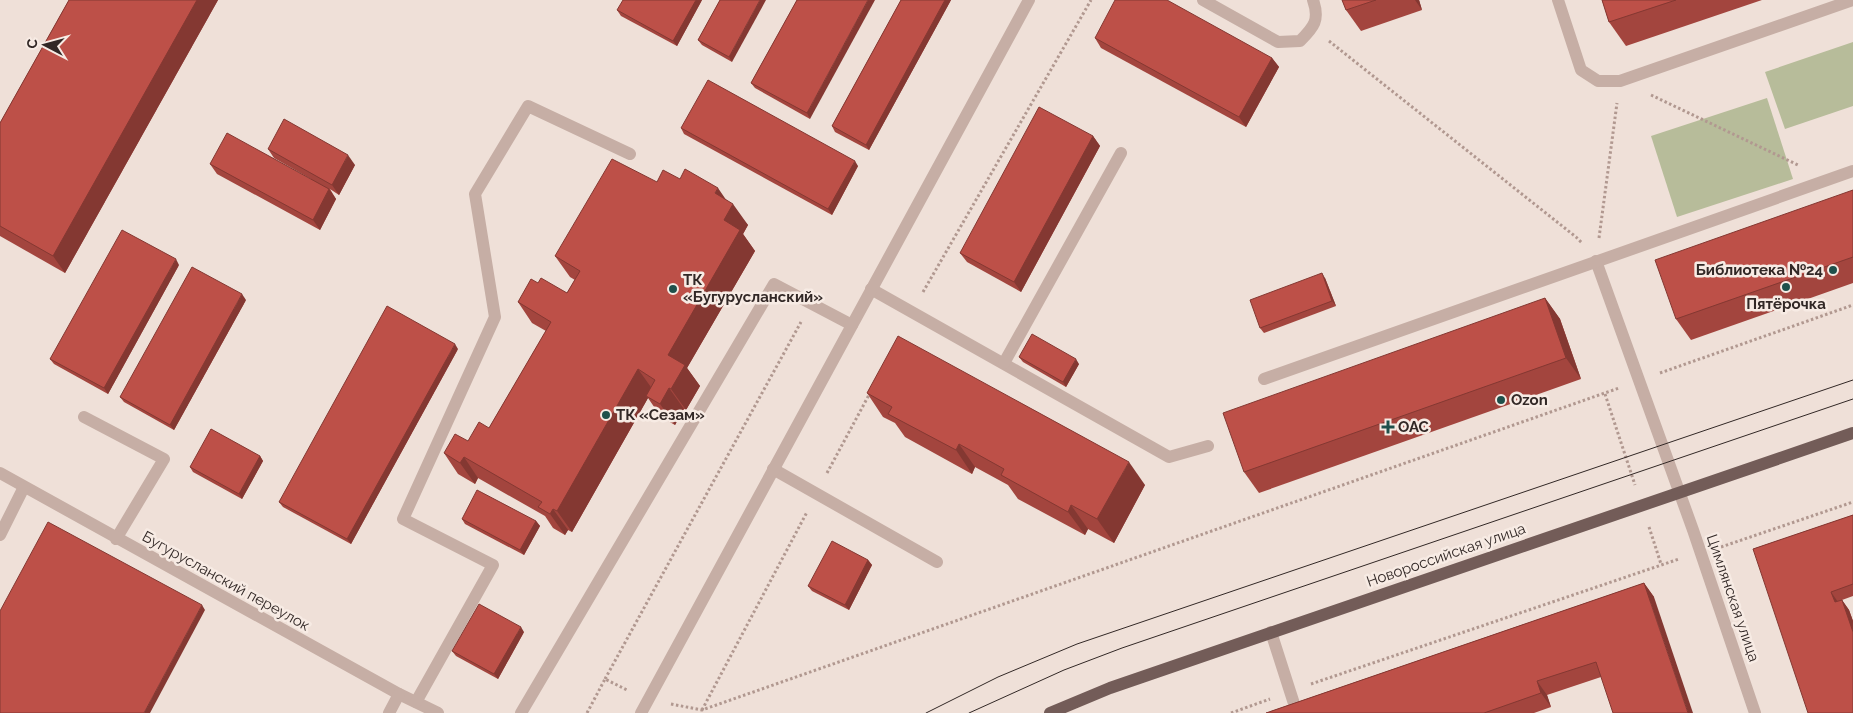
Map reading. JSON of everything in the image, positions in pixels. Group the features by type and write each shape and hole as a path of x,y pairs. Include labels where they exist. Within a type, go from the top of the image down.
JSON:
{"main road":[{"name":"Новороссийская улица","path":"1050,713 1110,688 1853,433"}],"street":[{"path":"641,713 1029,0"},
{"path":"1203,0 1278,42 1300,41 1313,28 1317,12 1314,0"},
{"path":"1558,0 1581,70 1598,81 1620,81 1853,0"},
{"path":"416,702 493,565 403,519 495,317 476,194 528,106 630,154"},
{"path":"1004,363 1121,153"},
{"path":"1264,379 1853,171"},
{"name":"Цимлянская улица","path":"1596,261 1640,380 1661,445 1680,493 1755,713"},
{"path":"521,713 774,284 852,325"},
{"path":"871,289 1170,457 1208,446"},
{"path":"84,417 164,459 116,539"},
{"path":"773,469 937,562"},
{"name":"Бугурусланский переулок","path":"0,473 116,539 399,694 438,713"},
{"path":"0,535 24,487"},
{"path":"1271,632 1297,713"},
{"path":"389,713 399,694"}],"path":[{"path":"912,311 1091,0"},
{"path":"1313,28 1576,237 1596,261"},
{"path":"1596,261 1620,81 1829,180"},
{"path":"587,713 811,303"},
{"path":"605,679 647,700 702,710 1605,394 1853,305"},
{"path":"702,710 871,389"},
{"path":"1605,394 1661,564"},
{"path":"1231,713 1661,564 1700,554 1853,502"}],"green space":[{"path":"1853,42 1853,106 1785,129 1765,72"},
{"path":"1767,98 1793,179 1677,217 1651,136"}],"building":[{"path":"69,0 197,0 53,256 0,226 0,123"},
{"path":"623,0 696,0 673,41 617,10"},
{"path":"720,0 760,0 729,57 698,40"},
{"path":"797,0 868,0 807,113 751,83"},
{"path":"901,0 945,0 866,145 832,126"},
{"path":"1115,0 1167,0 1272,58 1239,117 1095,38"},
{"path":"1342,0 1376,0 1346,10"},
{"path":"1602,0 1676,0 1609,22"},
{"path":"708,80 855,161 828,209 681,128"},
{"path":"1039,107 1093,136 1014,282 960,253"},
{"path":"284,119 348,155 332,185 268,149"},
{"path":"227,133 329,189 313,220 210,164"},
{"path":"612,159 657,182 663,170 680,179 685,169 718,188 715,193 733,204 724,220 740,230 668,355 685,365 671,389 669,388 660,404 646,396 655,380 638,369 557,511 553,509 550,514 538,507 542,502 464,457 460,463 444,453 455,434 468,441 479,422 489,428 551,322 518,302 531,279 538,283 541,278 567,293 580,271 555,256"},
{"path":"1853,190 1853,257 1676,319 1655,260"},
{"path":"122,230 176,259 104,388 50,359"},
{"path":"192,267 242,294 170,425 120,397"},
{"path":"1322,273 1332,301 1260,328 1250,300"},
{"path":"1545,298 1566,358 1244,472 1223,413"},
{"path":"387,306 455,344 347,539 279,502"},
{"path":"1032,334 1076,359 1063,382 1019,357"},
{"path":"898,336 1129,462 1097,519 1071,505 1068,512 1001,475 1004,469 959,444 956,450 888,414 892,407 867,393"},
{"path":"211,429 260,456 239,494 190,467"},
{"path":"477,490 536,521 520,550 462,519"},
{"path":"1853,515 1853,584 1831,592 1835,602 1842,600 1853,632 1853,713 1808,713 1753,549"},
{"path":"48,522 202,605 144,713 0,713 0,611"},
{"path":"832,541 868,560 845,605 808,586"},
{"path":"1644,583 1688,713 1613,713 1596,662 1537,681 1541,693 1484,713 1266,713"},
{"path":"479,604 521,627 494,674 452,651"}],"tram line":[{"path":"926,713 998,677 1077,644 1853,380"},
{"path":"969,713 1064,670 1122,648 1853,399"}],"place":[{"name":"Библиотека №24","path":"1833,270"},
{"name":"Пятёрочка","path":"1786,287"},
{"name":"ТК «Бугурусланский»","path":"673,289"},
{"name":"Ozon","path":"1501,400"},
{"name":"ТК «Сезам»","path":"606,415"},
{"name":"ОАС","path":"1388,427"}]}
